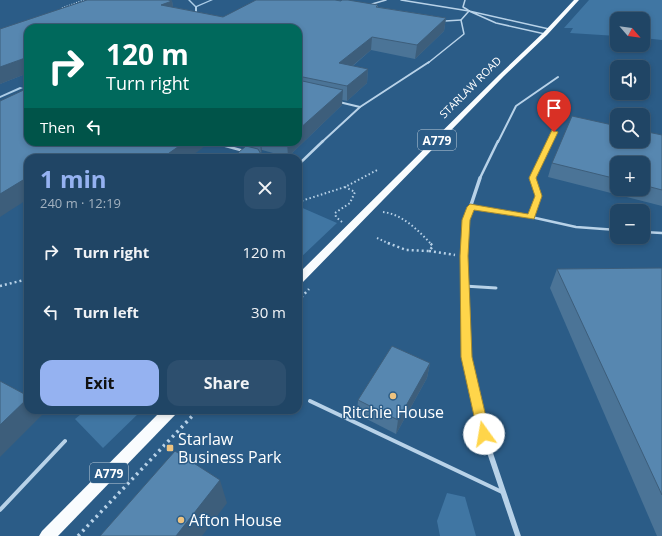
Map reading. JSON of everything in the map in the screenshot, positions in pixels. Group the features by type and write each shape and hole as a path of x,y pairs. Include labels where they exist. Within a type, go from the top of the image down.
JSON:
{"main road":[{"name":"STARLAW ROAD","path":"302,276 502,75 547,32 576,0"},
{"name":"A779","path":"47,536 167,414"}],"street":[{"path":"480,178 466,220 464,256 466,357 484,434 502,492 518,536"}],"lane":[{"path":"372,4 386,0"},
{"path":"401,0 483,13 547,32"},
{"path":"465,0 463,7 478,16 505,25 547,32"},
{"path":"302,161 360,108 428,63 464,34 462,20 469,11"},
{"path":"445,21 462,20"},
{"path":"480,178 516,106 558,77"},
{"path":"337,102 360,108"},
{"path":"531,217 539,196 533,178 554,132"},
{"path":"225,146 247,152"},
{"path":"470,207 531,217 576,227 610,229"},
{"path":"650,232 662,233"},
{"path":"464,286 496,288"},
{"path":"310,401 502,492"},
{"path":"0,510 65,441"}],"path":[{"path":"62,8 84,0"},
{"path":"302,201 345,187 379,169"},
{"path":"343,222 336,217 335,213 350,203 355,192 345,187"},
{"path":"379,216 384,211 402,218 426,238 433,246 429,251"},
{"path":"377,238 406,250 429,251 464,256"},
{"path":"0,286 24,280"},
{"path":"302,296 314,283"},
{"path":"78,536 194,414"}],"shaded area":[{"path":"589,0 662,0 662,40 650,39 650,12 610,12 610,36 570,33 573,28 564,28"},
{"path":"302,208 337,223 302,256"},
{"path":"81,414 138,414 103,448 75,419"},
{"path":"447,493 465,497 476,536 440,536 437,521"}],"building":[{"path":"87,0 168,0 172,1 161,5 223,17 256,0 348,0 378,5 376,7 446,18 417,45 372,37 339,63 368,69 347,86 302,77 302,24 24,24 24,58 0,67 0,29"},
{"path":"302,81 343,90 302,126"},
{"path":"24,90 24,146 179,146 168,154 24,154 24,179 0,194 0,101"},
{"path":"572,116 610,124 610,148 650,148 650,132 662,135 662,190 650,187 650,156 610,156 610,177 552,163"},
{"path":"246,146 258,149 261,154 237,154"},
{"path":"662,268 662,495 557,269"},
{"name":"Ritchie House","path":"392,346 430,363 398,420 358,400"},
{"path":"0,381 24,394 24,402 0,425"},
{"path":"175,451 220,480 176,536 100,536"}],"waterway":[{"path":"189,0 196,7"},
{"path":"196,7 212,0"},
{"path":"190,15 196,11 196,7"},
{"path":"0,97 21,88"}],"place":[{"name":"Ritchie House","path":"393,396"},
{"name":"Starlaw Business Park","path":"170,448"},
{"name":"Afton House","path":"181,520"}],"route":[{"path":"484,434 466,357 464,305 466,220 470,207 531,217 539,196 533,178 554,132"}]}
